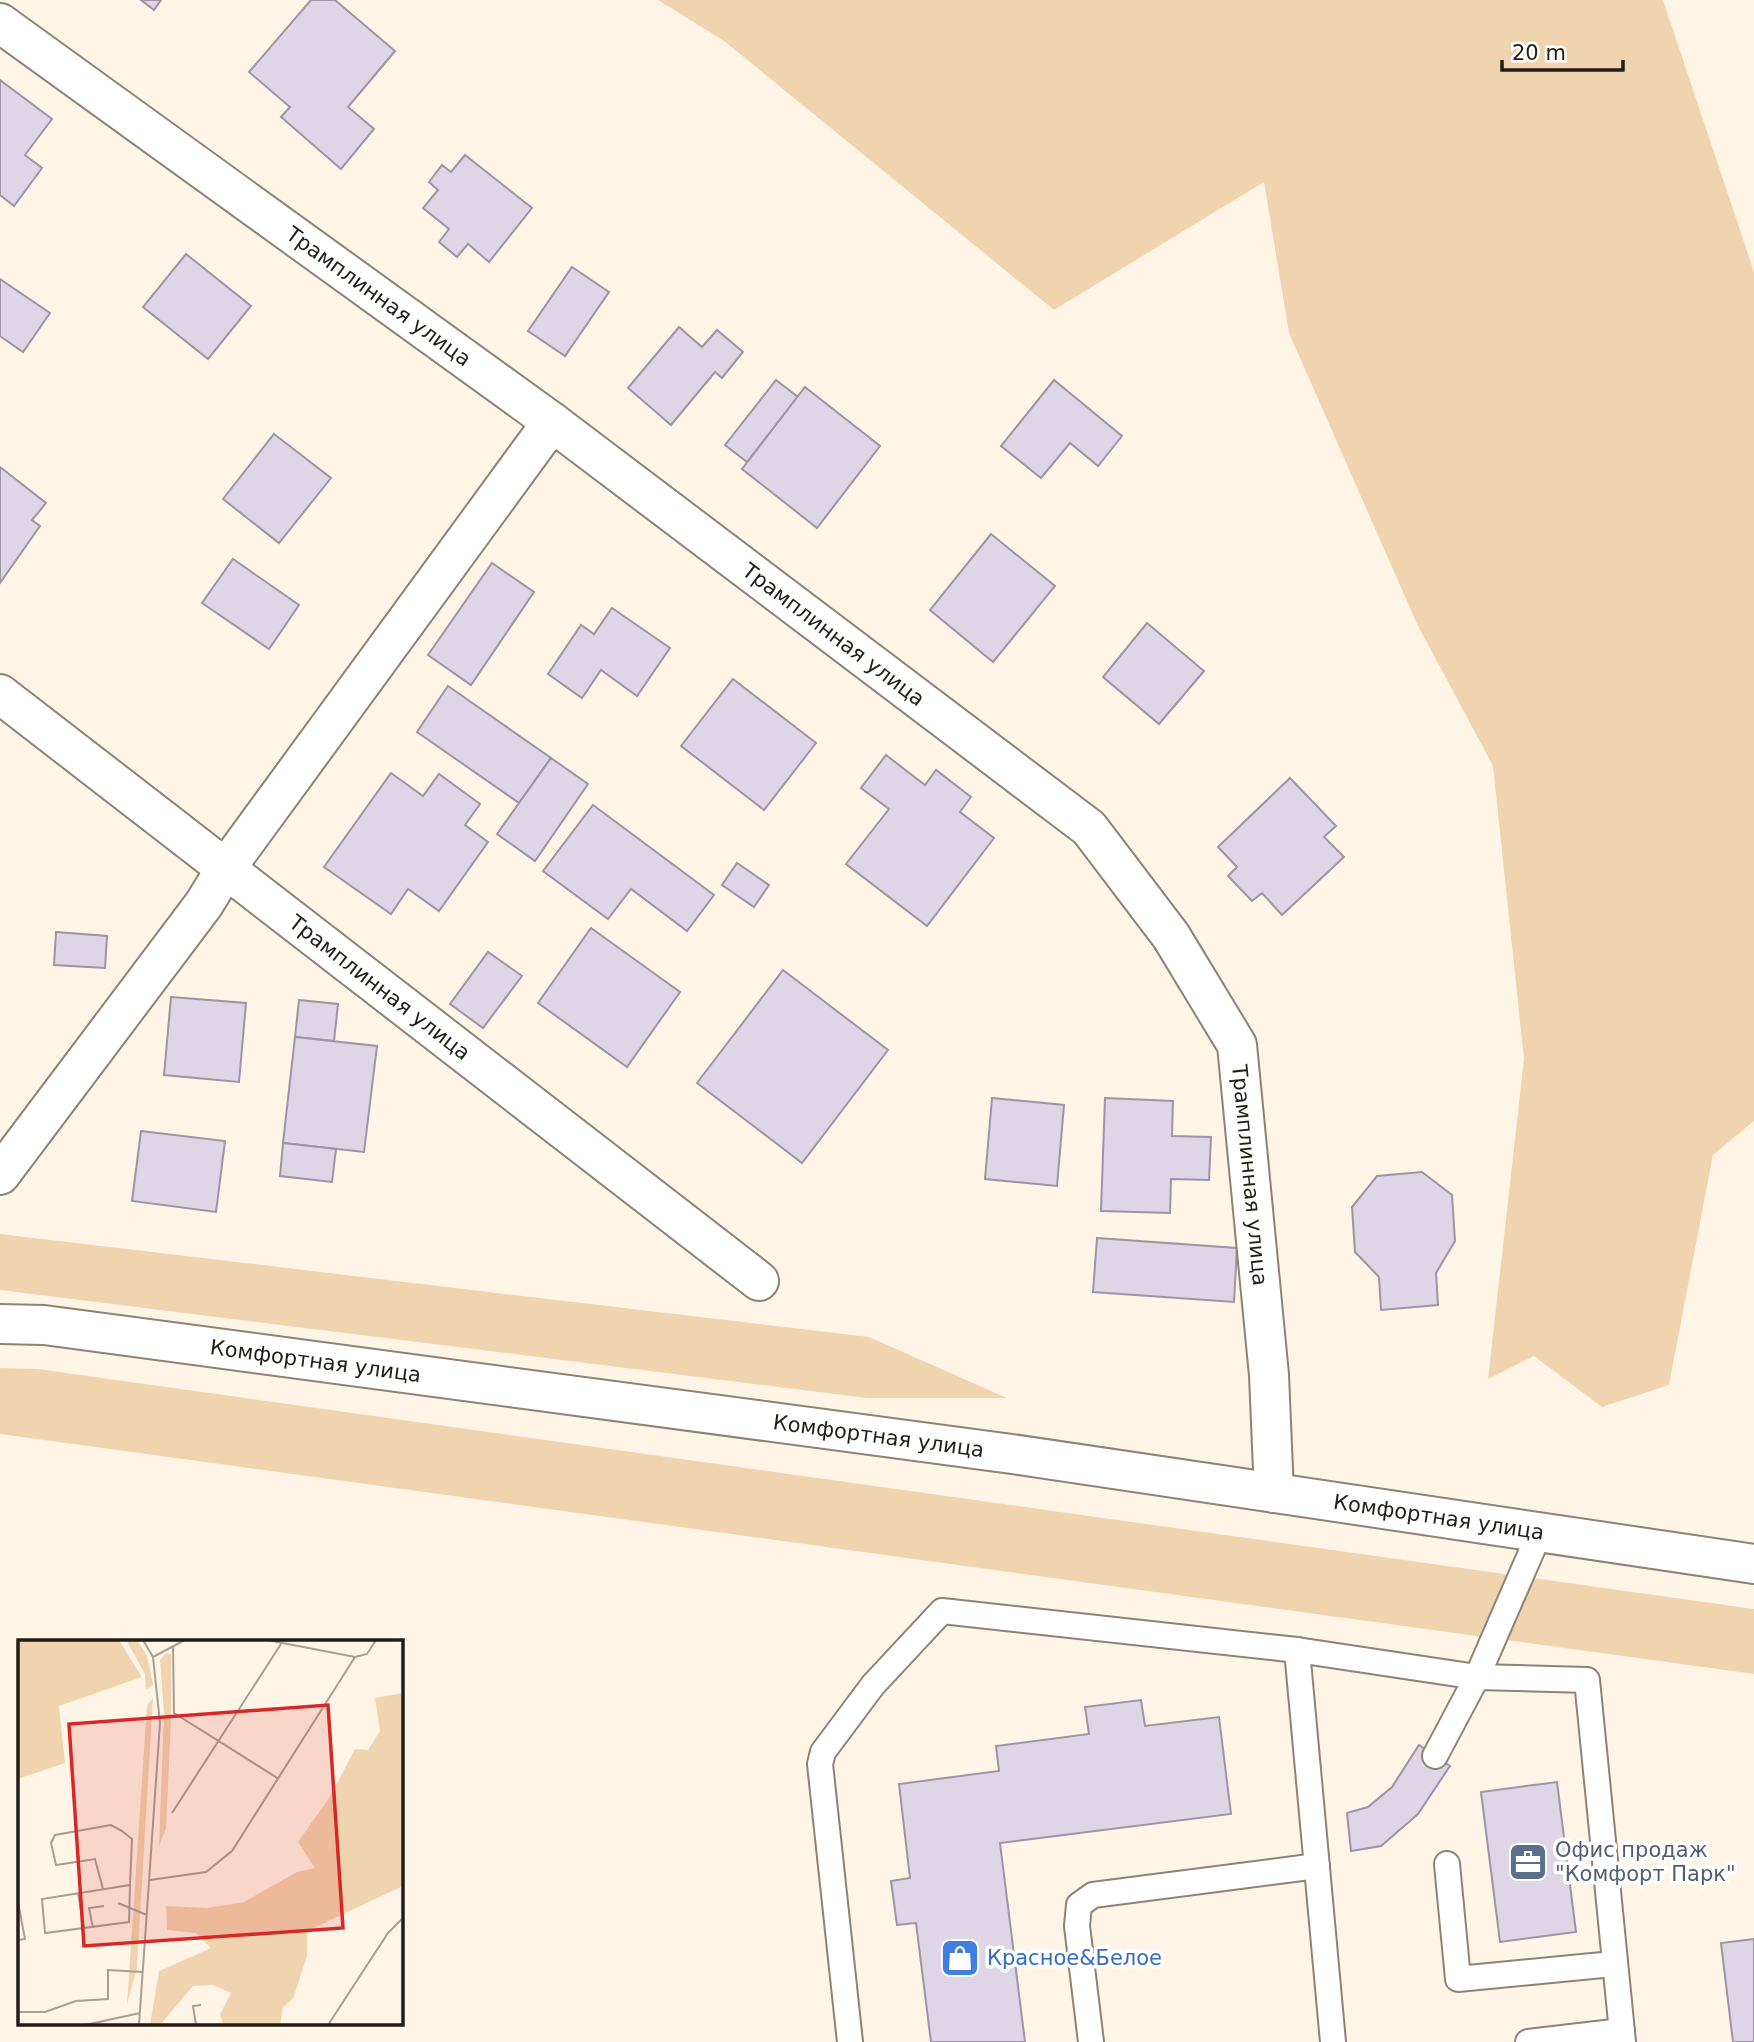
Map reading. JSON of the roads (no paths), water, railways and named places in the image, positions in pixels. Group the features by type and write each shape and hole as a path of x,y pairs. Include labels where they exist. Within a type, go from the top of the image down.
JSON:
{"street":[{"name":"Трамплинная улица","path":"0,23 552,422 1089,828 1171,936 1237,1045 1269,1375 1274,1493"},
{"path":"0,1175 204,904 226,868 552,422"},
{"name":"Трамплинная улица","path":"0,694 759,1281"},
{"name":"Комфортная улица","path":"0,1324 44,1325 999,1452 1754,1564"}],"lane":[{"path":"1435,1756 1478,1677 1540,1532"},
{"path":"849,2042 820,1764 823,1752 873,1685 942,1611 1297,1650 1478,1677 1587,1680 1622,2037 1528,2042"},
{"path":"1297,1650 1333,2042"},
{"path":"1447,1864 1458,1979 1614,1964"},
{"path":"1091,2042 1077,1926 1079,1905 1093,1895 1317,1866"}],"place":[{"name":"Офис продаж \"Комфорт Парк\"","path":"1528,1862"},
{"name":"Красное&Белое","path":"960,1958"}]}
